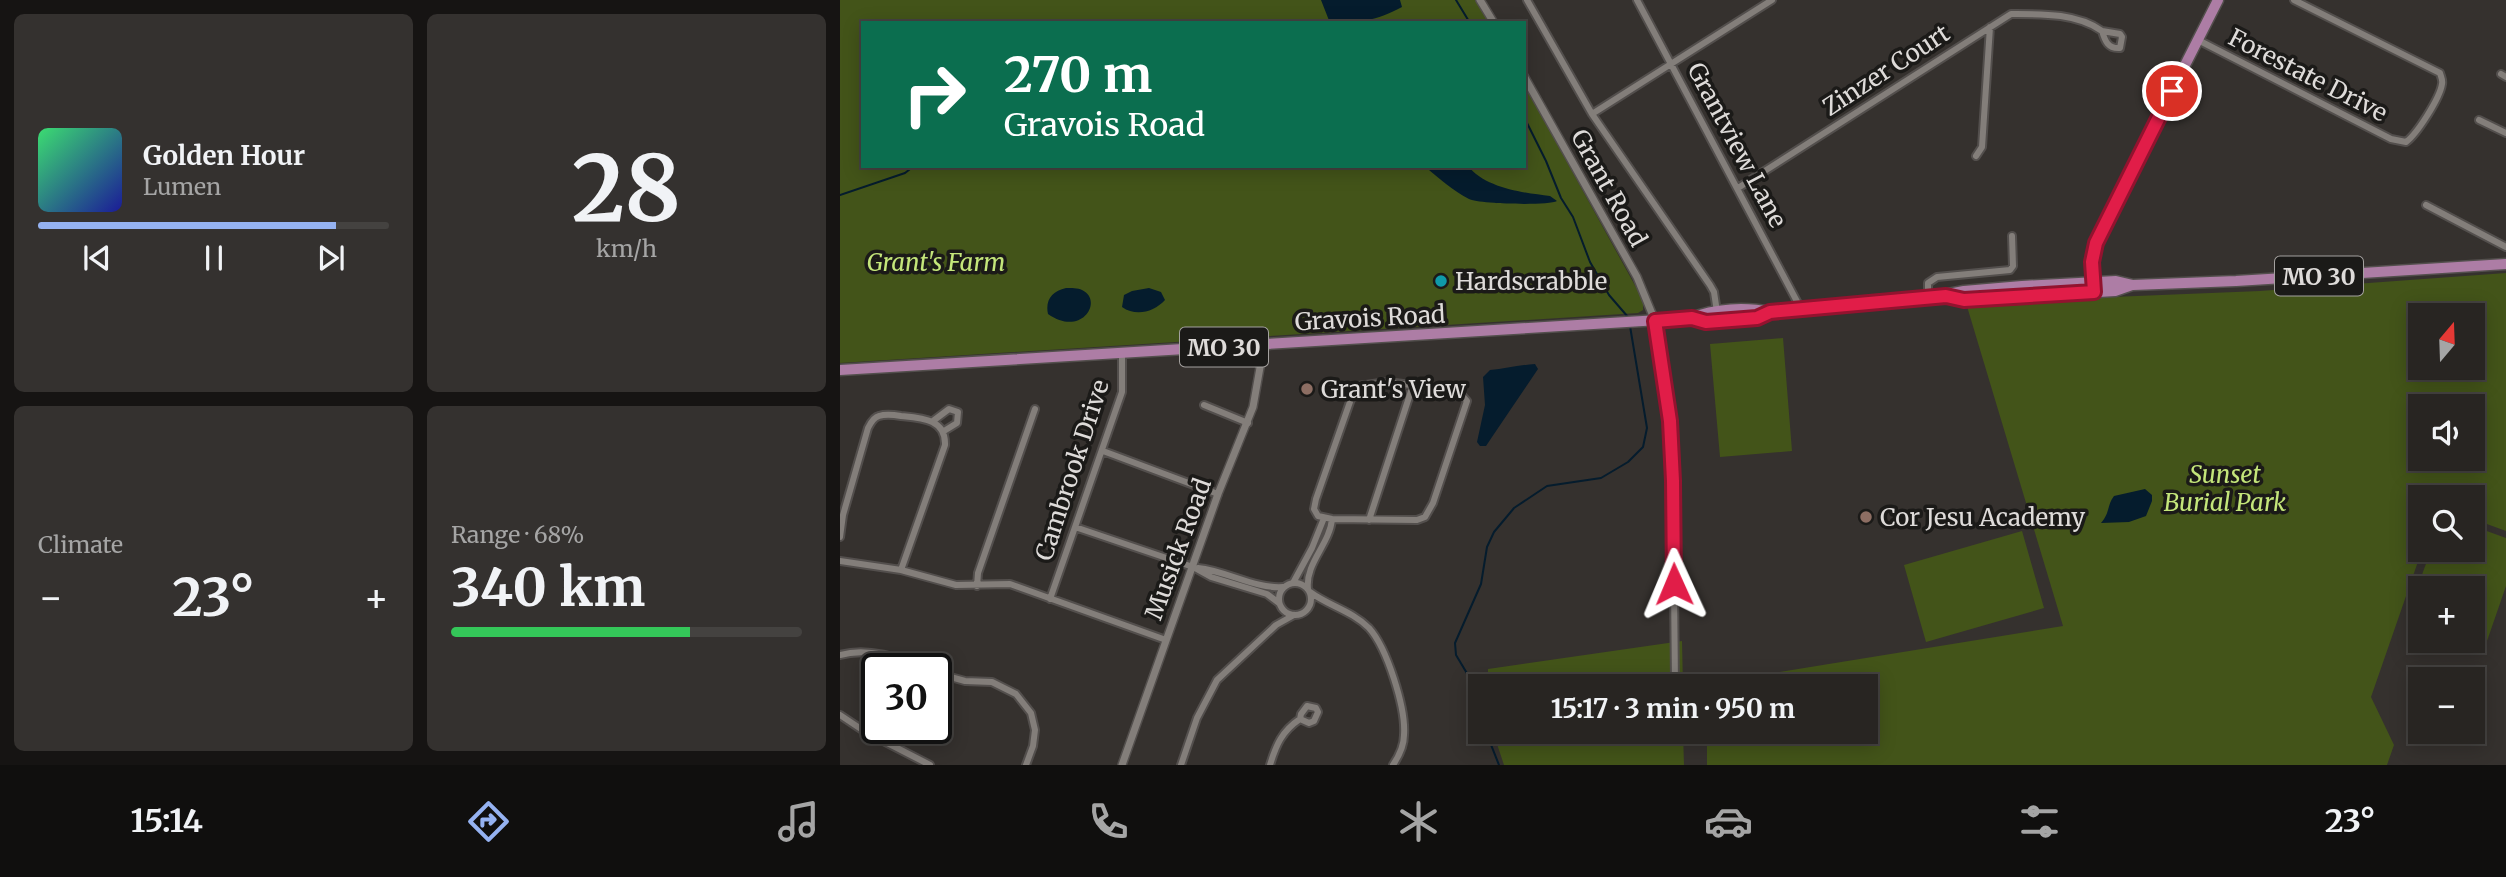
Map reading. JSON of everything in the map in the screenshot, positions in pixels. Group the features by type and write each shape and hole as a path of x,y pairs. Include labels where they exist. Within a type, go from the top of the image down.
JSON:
{"main road":[{"path":"2093,287 2092,262 2101,231 2218,0"},
{"path":"2076,283 2092,262"},
{"name":"Gravois Road","path":"840,370 1655,321 1692,318 1705,312 1756,309 1770,312 1928,298 1972,290 2076,283 2115,291 2133,285 2506,264"},
{"name":"Gravois Road","path":"1946,296 1964,300 2093,287"},
{"name":"Gravois Road","path":"1692,318 1706,322 1757,318 1770,312"}],"street":[{"path":"1480,0 1493,21"},
{"path":"1527,0 1592,114 1710,285 1717,312"},
{"name":"Grantview Lane","path":"1637,0 1801,309"},
{"path":"1592,114 1772,0"},
{"name":"Forestate Drive","path":"2198,40 2391,139 2406,142 2414,135 2440,90 2443,82 2440,73 2294,0"},
{"name":"Zinzer Court","path":"1738,188 2011,14 2038,14 2082,21 2102,31"},
{"path":"1976,156 1982,147 1990,27"},
{"name":"Grant Road","path":"1526,80 1637,277 1655,321"},
{"path":"2479,120 2506,133"},
{"path":"2426,205 2506,247"},
{"path":"1928,298 1928,284 1937,277 2010,271 2013,266 2012,236"},
{"path":"1655,321 1670,421 1675,674"},
{"name":"Musick Road","path":"1122,765 1218,494 1248,424 1258,390 1264,345"},
{"name":"Cambrook Drive","path":"1050,599 1122,392 1122,352"},
{"path":"1387,382 1413,385 1458,391 1467,401 1433,503 1425,517 1417,520 1369,520 1318,516 1314,509 1316,499 1356,390 1359,386 1387,382"},
{"path":"1369,520 1413,385"},
{"path":"1204,405 1248,424"},
{"path":"934,422 949,409 958,412 957,423 944,432"},
{"path":"977,586 978,573 1035,409"},
{"path":"840,537 843,515 868,428 873,420 878,416 894,415 934,422 944,432 945,445 901,570"},
{"path":"1103,451 1218,494"},
{"path":"1293,583 1324,518"},
{"path":"1181,765 1197,718 1217,680 1276,625 1294,615 1304,613 1309,608 1311,602 1307,580 1330,530 1332,519"},
{"path":"1075,527 1193,567 1211,578 1267,594 1287,613 1294,615"},
{"path":"840,561 901,570 956,585 1010,584 1166,640"},
{"path":"1193,567 1214,569 1268,587 1299,583 1325,603 1349,612 1371,630 1385,657 1402,708 1404,736 1399,756 1393,765"},
{"path":"1276,625 1279,596 1283,587"},
{"path":"1309,608 1325,603"},
{"path":"840,655 862,653"},
{"path":"952,677 992,682 1016,694 1031,713 1035,730 1026,765"},
{"path":"840,715 864,731 930,765"},
{"path":"1270,765 1285,730 1300,719"}],"green space":[{"name":"Grant's Farm","path":"840,0 1476,0 1488,21 861,21 861,168 1526,168 1526,88 1643,300 1643,310 1638,313 840,363"},
{"name":"Sunset Burial Park","path":"2506,273 2506,531 2485,523 2485,485 2408,485 2408,562 2418,562 2413,576 2408,576 2408,590 2371,697 2394,745 2387,765 1707,765 1707,744 1878,744 1878,674 1768,674 2063,626 1966,303 2260,291"},
{"path":"1783,338 1792,451 1720,457 1710,344"},
{"path":"2485,530 2506,538 2506,586 2487,641 2485,576 2422,576 2427,562 2485,562"},
{"path":"2022,531 2044,608 1926,642 1904,565"},
{"path":"1682,641 1683,674 1488,674 1488,669"},
{"path":"1497,744 1683,744 1684,765 1504,765"}],"water":[{"path":"1321,0 1400,0 1402,7 1367,20 1329,21"},
{"path":"1427,168 1470,168 1484,180 1517,191 1550,196 1557,201 1528,204 1475,201 1457,192"},
{"path":"1066,288 1080,289 1091,301 1086,315 1080,320 1060,320 1048,314 1051,297"},
{"path":"1149,288 1161,292 1165,300 1156,308 1133,312 1122,307 1124,295"},
{"path":"1535,364 1538,369 1486,446 1480,446 1477,442 1485,405 1483,377 1490,370"},
{"path":"2145,489 2152,495 2146,516 2129,522 2101,523 2114,496"}],"waterway":[{"path":"1456,0 1469,21"},
{"path":"1526,121 1561,198 1573,217 1590,262 1609,295 1628,317"},
{"path":"840,195 905,173 911,168"},
{"path":"1468,675 1456,655 1455,643 1481,584 1487,547 1494,532 1514,508 1547,486 1601,478 1628,462 1643,447 1647,428 1630,326"},
{"path":"1491,744 1499,765"}],"place":[{"name":"Hardscrabble","path":"1441,281"},
{"name":"Grant's View","path":"1307,389"},
{"name":"Cor Jesu Academy","path":"1866,517"}],"route":[{"path":"1674,584 1670,421 1655,321 1692,318 1706,322 1757,318 1770,312 1946,296 1964,300 2094,292 2092,262 2096,243 2172,91"}]}
